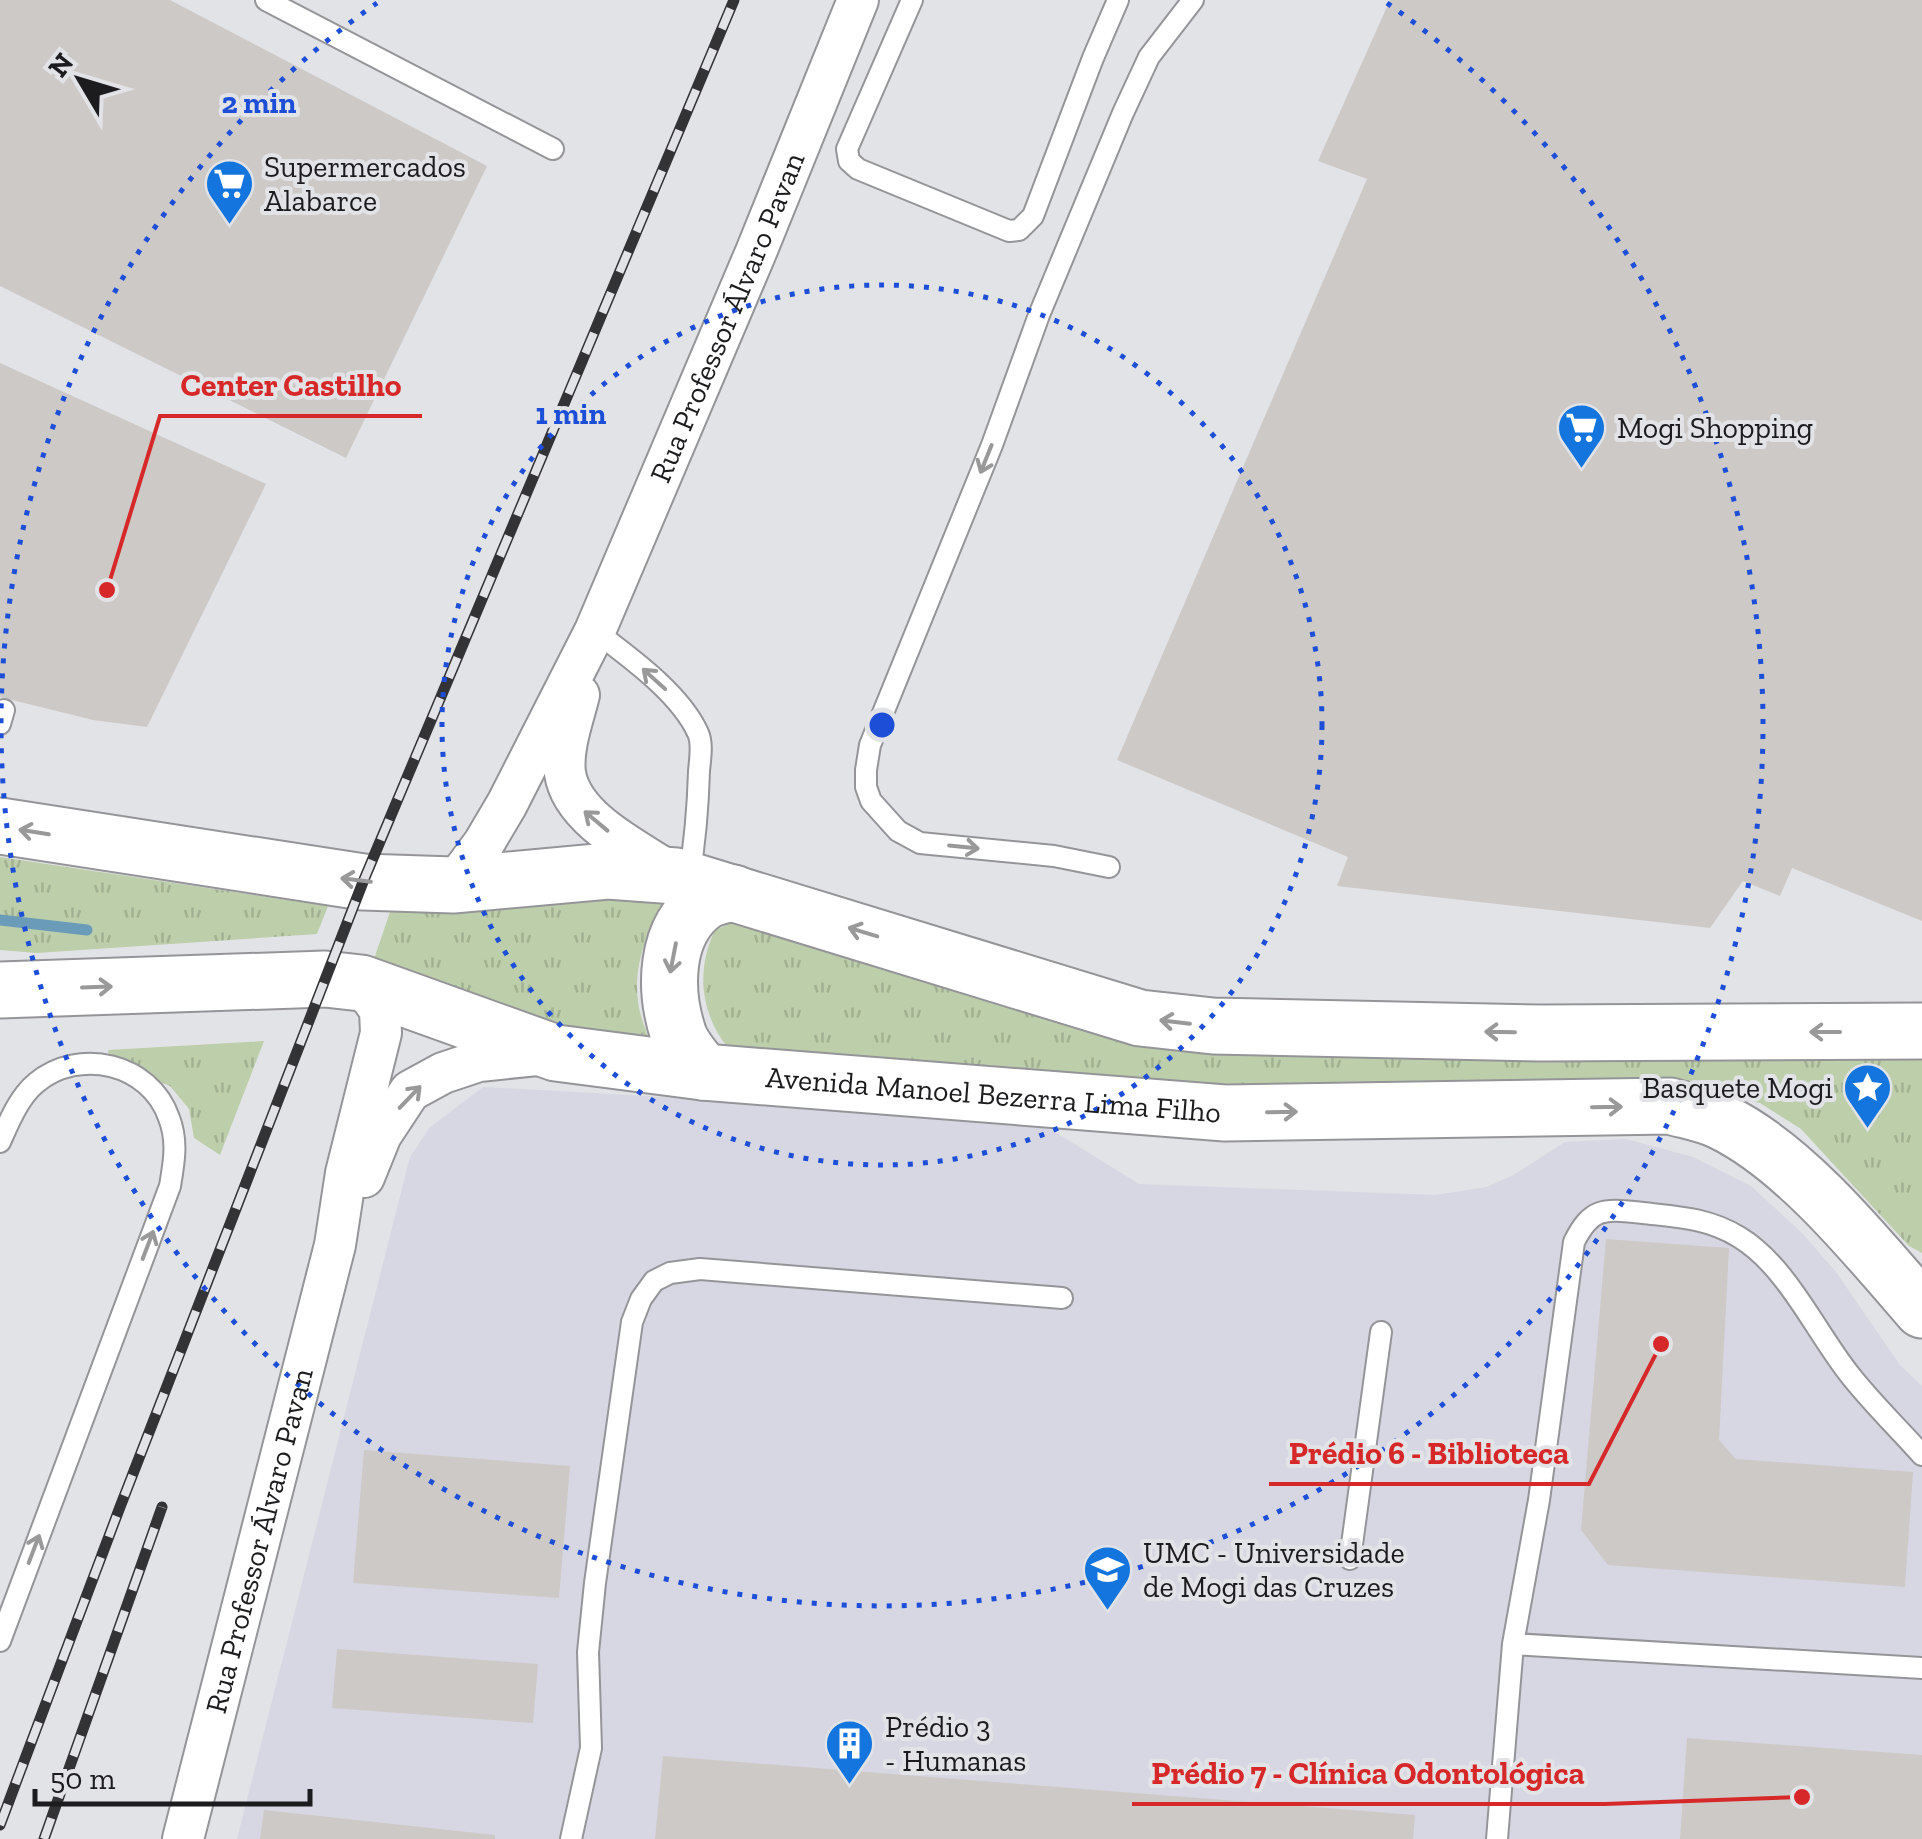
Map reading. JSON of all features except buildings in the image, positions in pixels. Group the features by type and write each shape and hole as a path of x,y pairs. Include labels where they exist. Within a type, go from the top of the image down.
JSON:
{"main road":[{"path":"0,826 363,882 453,885 608,871 700,883 1140,1018 1214,1026 1541,1033 1922,1031"},
{"path":"700,883 707,900 687,918 673,949 669,982 678,1037 703,1072"},
{"name":"Avenida Manoel Bezerra Lima Filho","path":"0,990 325,979 361,983 556,1053 703,1072 1225,1113 1670,1106 1720,1121 1768,1150 1873,1253 1922,1310"},
{"path":"1873,1253 1922,1275"}],"street":[{"name":"Rua Professor Álvaro Pavan","path":"453,885 508,804 595,631 858,0"},
{"name":"Rua Professor Álvaro Pavan","path":"595,631 565,759 565,776 574,799 604,828 700,883"},
{"name":"Rua Professor Álvaro Pavan","path":"183,1839 335,1245 346,1173 381,1033 380,1010 361,983"},
{"name":"Rua Professor Álvaro Pavan","path":"335,1245 381,1135 410,1091 443,1073 479,1061 556,1053"}],"lane":[{"path":"266,0 553,149"},
{"path":"912,0 847,149 849,161 858,169 1010,230 1018,230 1034,216 1118,0"},
{"path":"1108,868 1054,856 920,843 898,831 870,801 866,770 870,745 1122,113 1162,38 1193,1"},
{"path":"595,631 670,694 701,739 697,831 700,883"},
{"path":"0,1142 12,1116 35,1084 68,1064 92,1062 126,1071 152,1090 169,1115 176,1150 170,1186 0,1641"},
{"path":"1497,1839 1513,1644 1539,1500 1574,1242 1584,1223 1595,1214 1622,1211 1704,1220 1741,1238 1773,1265 1850,1374 1922,1455"},
{"path":"571,1839 591,1748 590,1635 627,1352 641,1298 654,1281 670,1273 700,1269 1062,1298"},
{"path":"1350,1560 1381,1332"},
{"path":"1513,1644 1922,1668"}],"shaded area":[{"name":"UMC - Universidade de Mogi das Cruzes","path":"483,1087 1031,1117 1139,1184 1435,1195 1487,1187 1565,1142 1626,1139 1693,1157 1751,1186 1802,1233 1836,1272 1900,1365 1922,1386 1922,1839 237,1839 410,1157 429,1128"}],"green space":[{"path":"0,857 328,906 317,934 37,953 0,950"},
{"path":"604,896 668,898 648,934 638,974 639,1008 652,1047 600,1041 373,962 391,909 478,911"},
{"path":"745,917 1142,1046 1181,1052 1922,1053 1922,1253 1909,1246 1801,1129 1760,1103 1716,1094 1189,1087 728,1048 707,1006 705,960 715,930"},
{"path":"264,1041 220,1155 194,1138 189,1109 170,1086 110,1061 108,1050"}],"waterway":[{"path":"0,920 87,930"}],"railway":[{"path":"0,1825 363,882 734,0"},
{"path":"44,1839 162,1507"}],"place":[{"name":"Supermercados Alabarce","path":"229,226"},
{"name":"Mogi Shopping","path":"1582,470"},
{"name":"Center Castilho","path":"107,590"},
{"name":"Basquete Mogi","path":"1868,1130"},
{"name":"Prédio 6 - Biblioteca","path":"1661,1344"},
{"name":"UMC - Universidade de Mogi das Cruzes","path":"1108,1612"},
{"name":"Prédio 3 - Humanas","path":"850,1786"},
{"name":"Prédio 7 - Clínica Odontológica","path":"1802,1797"}]}
